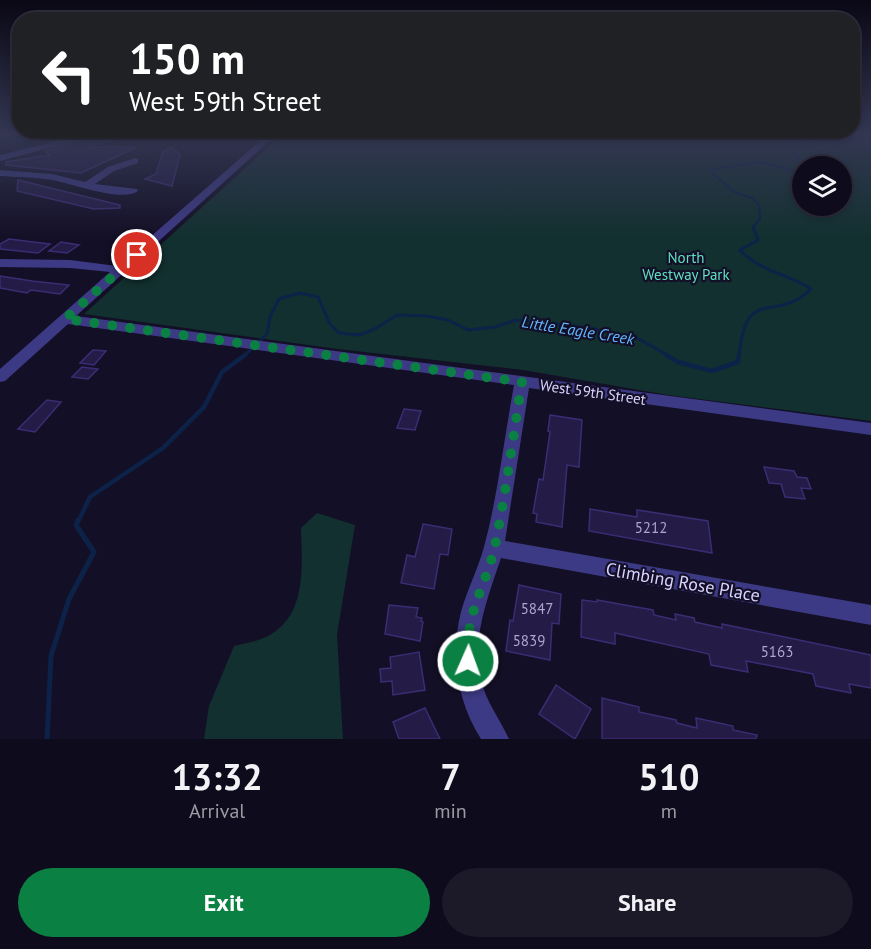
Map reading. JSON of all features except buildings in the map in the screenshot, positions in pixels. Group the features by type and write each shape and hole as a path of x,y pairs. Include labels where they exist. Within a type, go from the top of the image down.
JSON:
{"street":[{"path":"87,185 110,169"},
{"path":"0,377 233,169"},
{"path":"0,173 52,177 106,190 133,191"},
{"path":"0,263 48,266 61,271 116,274"},
{"name":"West 59th Street","path":"65,319 871,429"},
{"path":"496,739 484,721 469,680 467,643 472,612 494,548 522,382"},
{"name":"Climbing Rose Place","path":"494,548 871,615"}],"green space":[{"name":"North Westway Park","path":"244,169 792,169 792,216 852,216 852,169 871,169 871,421 668,395 523,370 338,349 84,314"},
{"path":"317,513 355,525 337,635 343,739 204,739 209,706 234,646 270,635 291,615 300,588 301,528"}],"waterway":[{"name":"Little Eagle Creek","path":"714,169 713,174 734,192 752,198 759,205 760,219 753,227 755,231"},
{"name":"Little Eagle Creek","path":"739,356 748,320 755,312 798,299 811,289 765,268 740,250 758,240 754,230"},
{"name":"Little Eagle Creek","path":"244,356 267,334 270,317 279,299 299,293 318,297 330,324 339,333 359,335 375,329 397,315 426,316 448,320 468,330 495,327 516,320 590,328 639,339 669,356"},
{"name":"Little Eagle Creek","path":"78,522 90,497 163,448 204,407 222,372 245,355"},
{"name":"Little Eagle Creek","path":"666,355 678,362 712,371 738,362 739,355"},
{"name":"Little Eagle Creek","path":"47,739 51,656 69,599 94,552 76,525 78,520"}],"route":[{"path":"137,255 65,319 522,382 494,548 472,612 467,643 468,661"}]}
